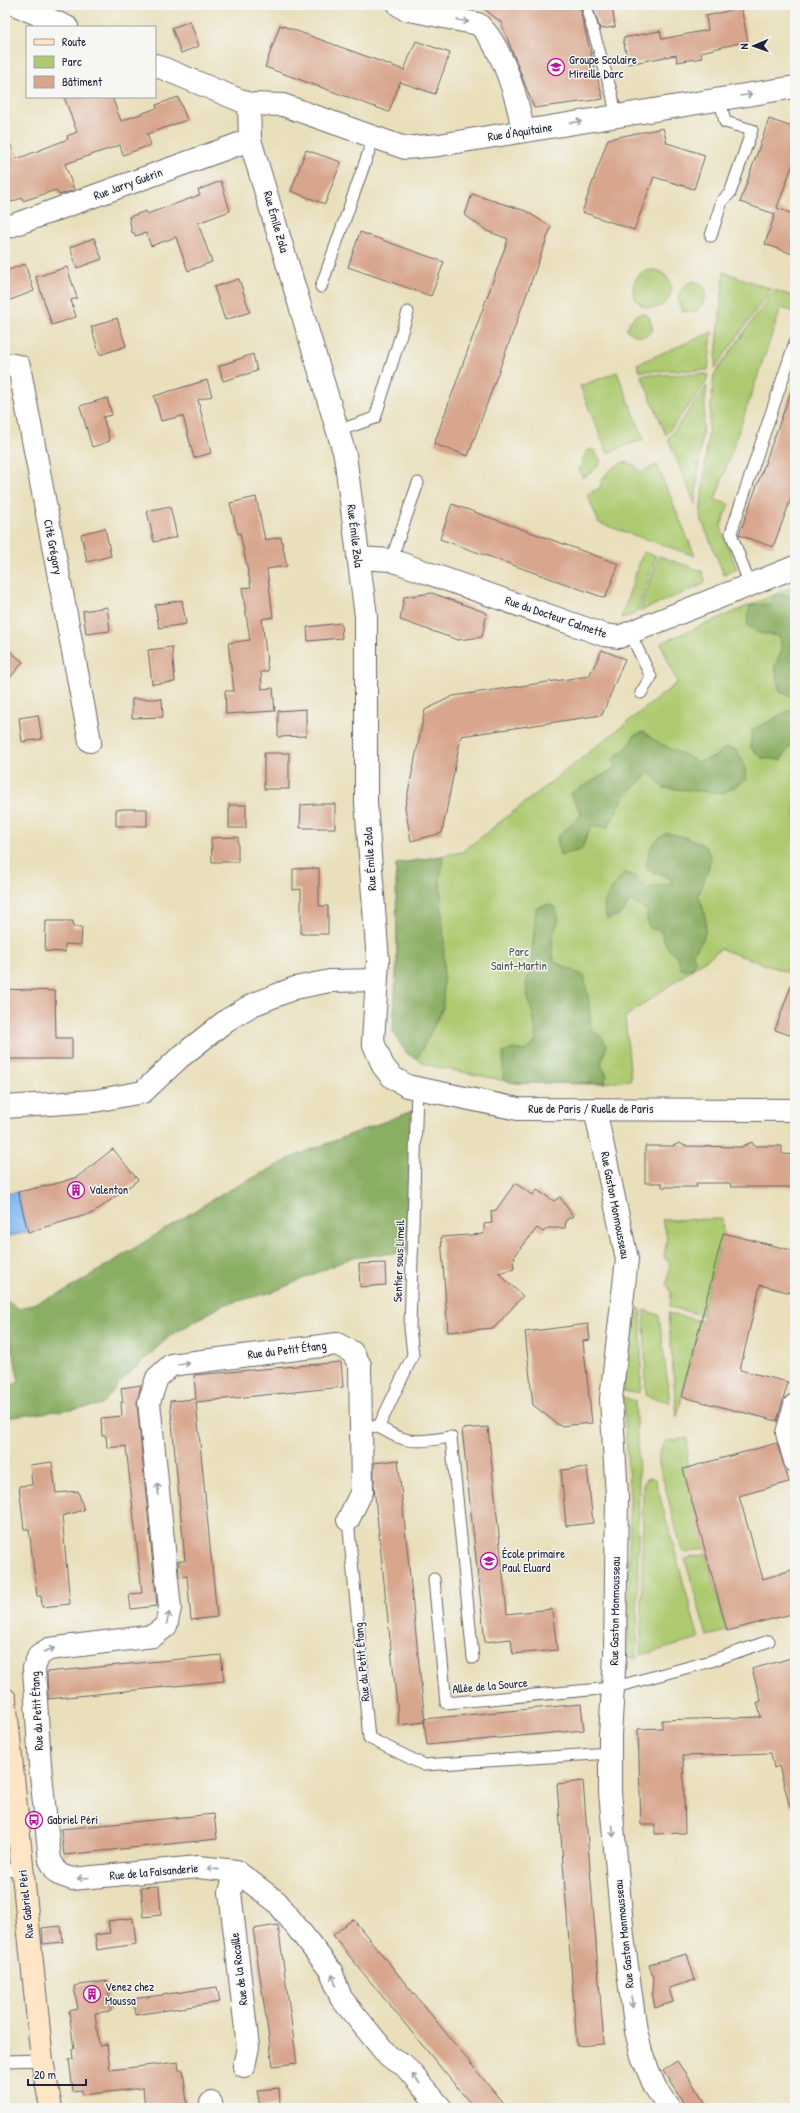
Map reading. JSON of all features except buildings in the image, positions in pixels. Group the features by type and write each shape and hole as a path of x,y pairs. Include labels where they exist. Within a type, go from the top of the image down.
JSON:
{"street":[{"path":"16,5 65,26"},
{"path":"399,5 405,9 478,24 486,31 494,42 519,104 524,131"},
{"path":"156,65 249,104"},
{"name":"Rue d'Aquitaine","path":"249,104 283,105 405,148 439,145 795,87"},
{"name":"Rue Émile Zola","path":"249,104 250,140 345,455 366,616 366,803 378,961 373,1042 383,1066 392,1077"},
{"name":"Rue Jarry Guérin","path":"5,228 250,140"},
{"name":"Cité Grégory","path":"5,364 19,366 90,741"},
{"name":"Rue du Docteur Calmette","path":"358,558 391,560 604,635 618,637 750,586 795,566"},
{"path":"5,1107 94,1101 143,1092 179,1058 227,1020 252,1005 295,988 330,982 377,980"},
{"name":"Rue de Paris / Ruelle de Paris","path":"392,1077 407,1086 417,1089 518,1109 595,1108 795,1110"},
{"name":"Rue Gaston Monmousseau","path":"595,1108 627,1259 611,1399 617,1496 610,1792 623,1937 636,2031 642,2056 655,2087 670,2108"},
{"name":"Rue du Petit Étang","path":"8,1769 40,1765 34,1668 39,1655 49,1649 153,1636 166,1626 170,1608 149,1402 157,1378 170,1365 337,1344 352,1352 360,1365 370,1426 362,1491 348,1520"},
{"path":"795,1405 787,1433 795,1461"},
{"name":"Rue Gabriel Péri","path":"5,1698 14,1869 42,2060 51,2108"},
{"name":"Rue de la Faisanderie","path":"40,1765 50,1860 58,1874 72,1879 198,1867 236,1872 277,1902 331,1971 340,1998 389,2057 404,2066 441,2108"},
{"name":"Rue de la Rocaille","path":"236,1872 230,1892 248,2046 244,2066"}],"lane":[{"path":"588,13 612,94 616,116"},
{"path":"711,236 722,201 730,193 752,130 725,122 720,99"},
{"path":"321,287 374,137"},
{"path":"337,431 375,418 408,312"},
{"path":"750,586 731,533 795,342"},
{"path":"391,560 418,483"},
{"path":"630,633 651,677 641,693"},
{"name":"Sentier sous Limeil","path":"370,1426 413,1355 410,1328 417,1089"},
{"path":"370,1426 401,1438 424,1441 451,1437 473,1658"},
{"name":"Rue du Petit Étang","path":"348,1520 369,1738 424,1765 610,1753"},
{"name":"Allée de la Source","path":"434,1579 446,1703 612,1688"},
{"path":"612,1688 711,1661 769,1641"},
{"path":"5,2061 42,2060"}],"green space":[{"path":"648,270 656,270 666,275 670,282 670,296 666,303 656,308 648,308 638,303 636,300 633,293 633,285 638,275 641,273"},
{"path":"724,272 771,289 715,368"},
{"path":"693,281 703,286 706,294 705,299 695,312 683,311 679,302 680,293 685,286"},
{"path":"774,290 795,297 795,312 781,308 715,500 729,504 721,526 737,569 724,575 700,516 714,375"},
{"path":"644,313 649,317 653,330 650,333 640,336 627,330 632,318"},
{"path":"712,332 708,370 640,371 637,364"},
{"path":"617,372 644,439 607,453 580,386"},
{"path":"708,374 706,383 666,435 641,375"},
{"path":"707,386 695,504 668,439"},
{"path":"587,450 594,450 601,461 593,471 582,477 579,469"},
{"path":"624,462 633,464 642,472 657,465 695,556 599,523 587,494 600,488 605,475 615,466"},
{"path":"643,552 656,556 637,613 621,618"},
{"path":"659,556 702,571 705,580 704,584 640,611"},
{"name":"Parc Saint-Martin","path":"795,586 795,975 721,949 625,1017 631,1080 594,1084 516,1083 428,1065 406,1053 393,1031 397,959 396,864 462,852 677,683 661,643"},
{"path":"775,595 788,595 795,605 795,698 780,692 775,666 782,650 779,636 759,633 747,625 750,605 769,604"},
{"path":"795,708 795,738 781,760 762,758 750,747 752,730"},
{"path":"644,732 663,745 698,762 714,757 725,748 735,749 743,761 747,779 724,793 664,788 650,772 624,797 608,827 591,826 581,850 560,855 557,837 582,814 570,794 615,768 613,759 630,745 634,735"},
{"path":"667,833 695,841 703,845 708,851 710,858 709,868 698,895 704,911 706,926 705,933 703,940 692,953 696,962 692,969 681,969 677,957 667,947 660,930 649,928 647,922 647,911 631,901 619,916 607,919 605,912 604,905 608,894 624,873 636,876 646,889 673,883 667,876 647,870 647,858 653,844"},
{"path":"443,856 440,880 444,940 443,1008 417,1059 406,1053 393,1031 397,959 396,864"},
{"path":"548,904 556,908 559,920 554,930 552,940 552,950 555,962 584,976 589,1002 591,1030 601,1037 607,1045 601,1065 607,1075 604,1083 516,1083 503,1080 503,1053 513,1049 526,1051 536,1041 534,1019 528,998 526,983 531,968 536,908"},
{"path":"412,1111 407,1252 353,1257 273,1292 223,1305 171,1335 121,1381 102,1405 5,1418 5,1388 19,1382 5,1312 5,1298 19,1309 64,1292 218,1196 297,1155"},
{"path":"722,1219 723,1233 702,1315 670,1307 671,1293 667,1284 670,1264 664,1257 667,1237 662,1220"},
{"path":"635,1308 641,1309 641,1388 640,1392 635,1393 623,1391"},
{"path":"644,1310 659,1315 670,1402 646,1396"},
{"path":"668,1313 701,1321 677,1417"},
{"path":"623,1397 635,1401 639,1473 637,1658 627,1658 630,1497"},
{"path":"687,1438 688,1468 705,1548 688,1553 682,1551 658,1460 659,1453 666,1441"},
{"path":"646,1479 655,1479 699,1639 641,1655 643,1486"},
{"path":"706,1554 727,1631 707,1636 685,1559"}],"water":[{"path":"18,1192 28,1232 5,1237 5,1194"}],"place":[{"name":"Groupe Scolaire Mireille Darc","path":"556,67"},
{"name":"Valenton","path":"76,1190"},
{"name":"École primaire Paul Eluard","path":"489,1561"},
{"name":"Gabriel Péri","path":"34,1820"},
{"name":"Venez chez Moussa","path":"92,1994"}]}
